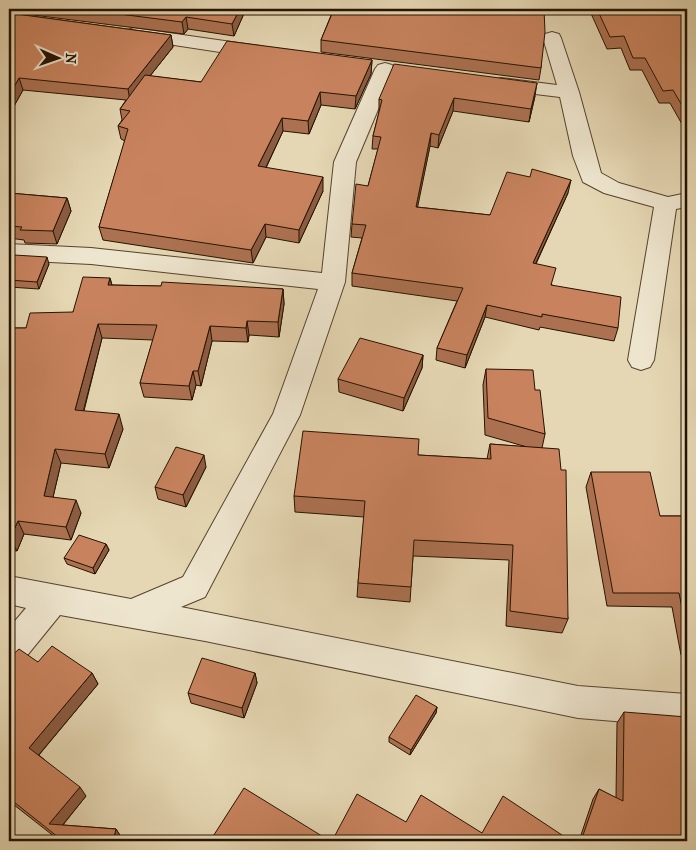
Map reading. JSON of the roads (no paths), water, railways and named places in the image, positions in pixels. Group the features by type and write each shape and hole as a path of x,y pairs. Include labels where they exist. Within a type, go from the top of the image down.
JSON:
{"street":[{"path":"118,32 276,54"},
{"path":"552,38 569,92 584,156 591,177 612,188 677,202 641,360"},
{"path":"131,614 194,587 286,415 333,282 346,162 385,69"},
{"path":"482,81 569,92"},
{"path":"9,252 91,256 333,282"},
{"path":"194,587 204,626"},
{"path":"9,590 53,600 204,626 578,702 687,711"},
{"path":"9,652 53,600"}]}
